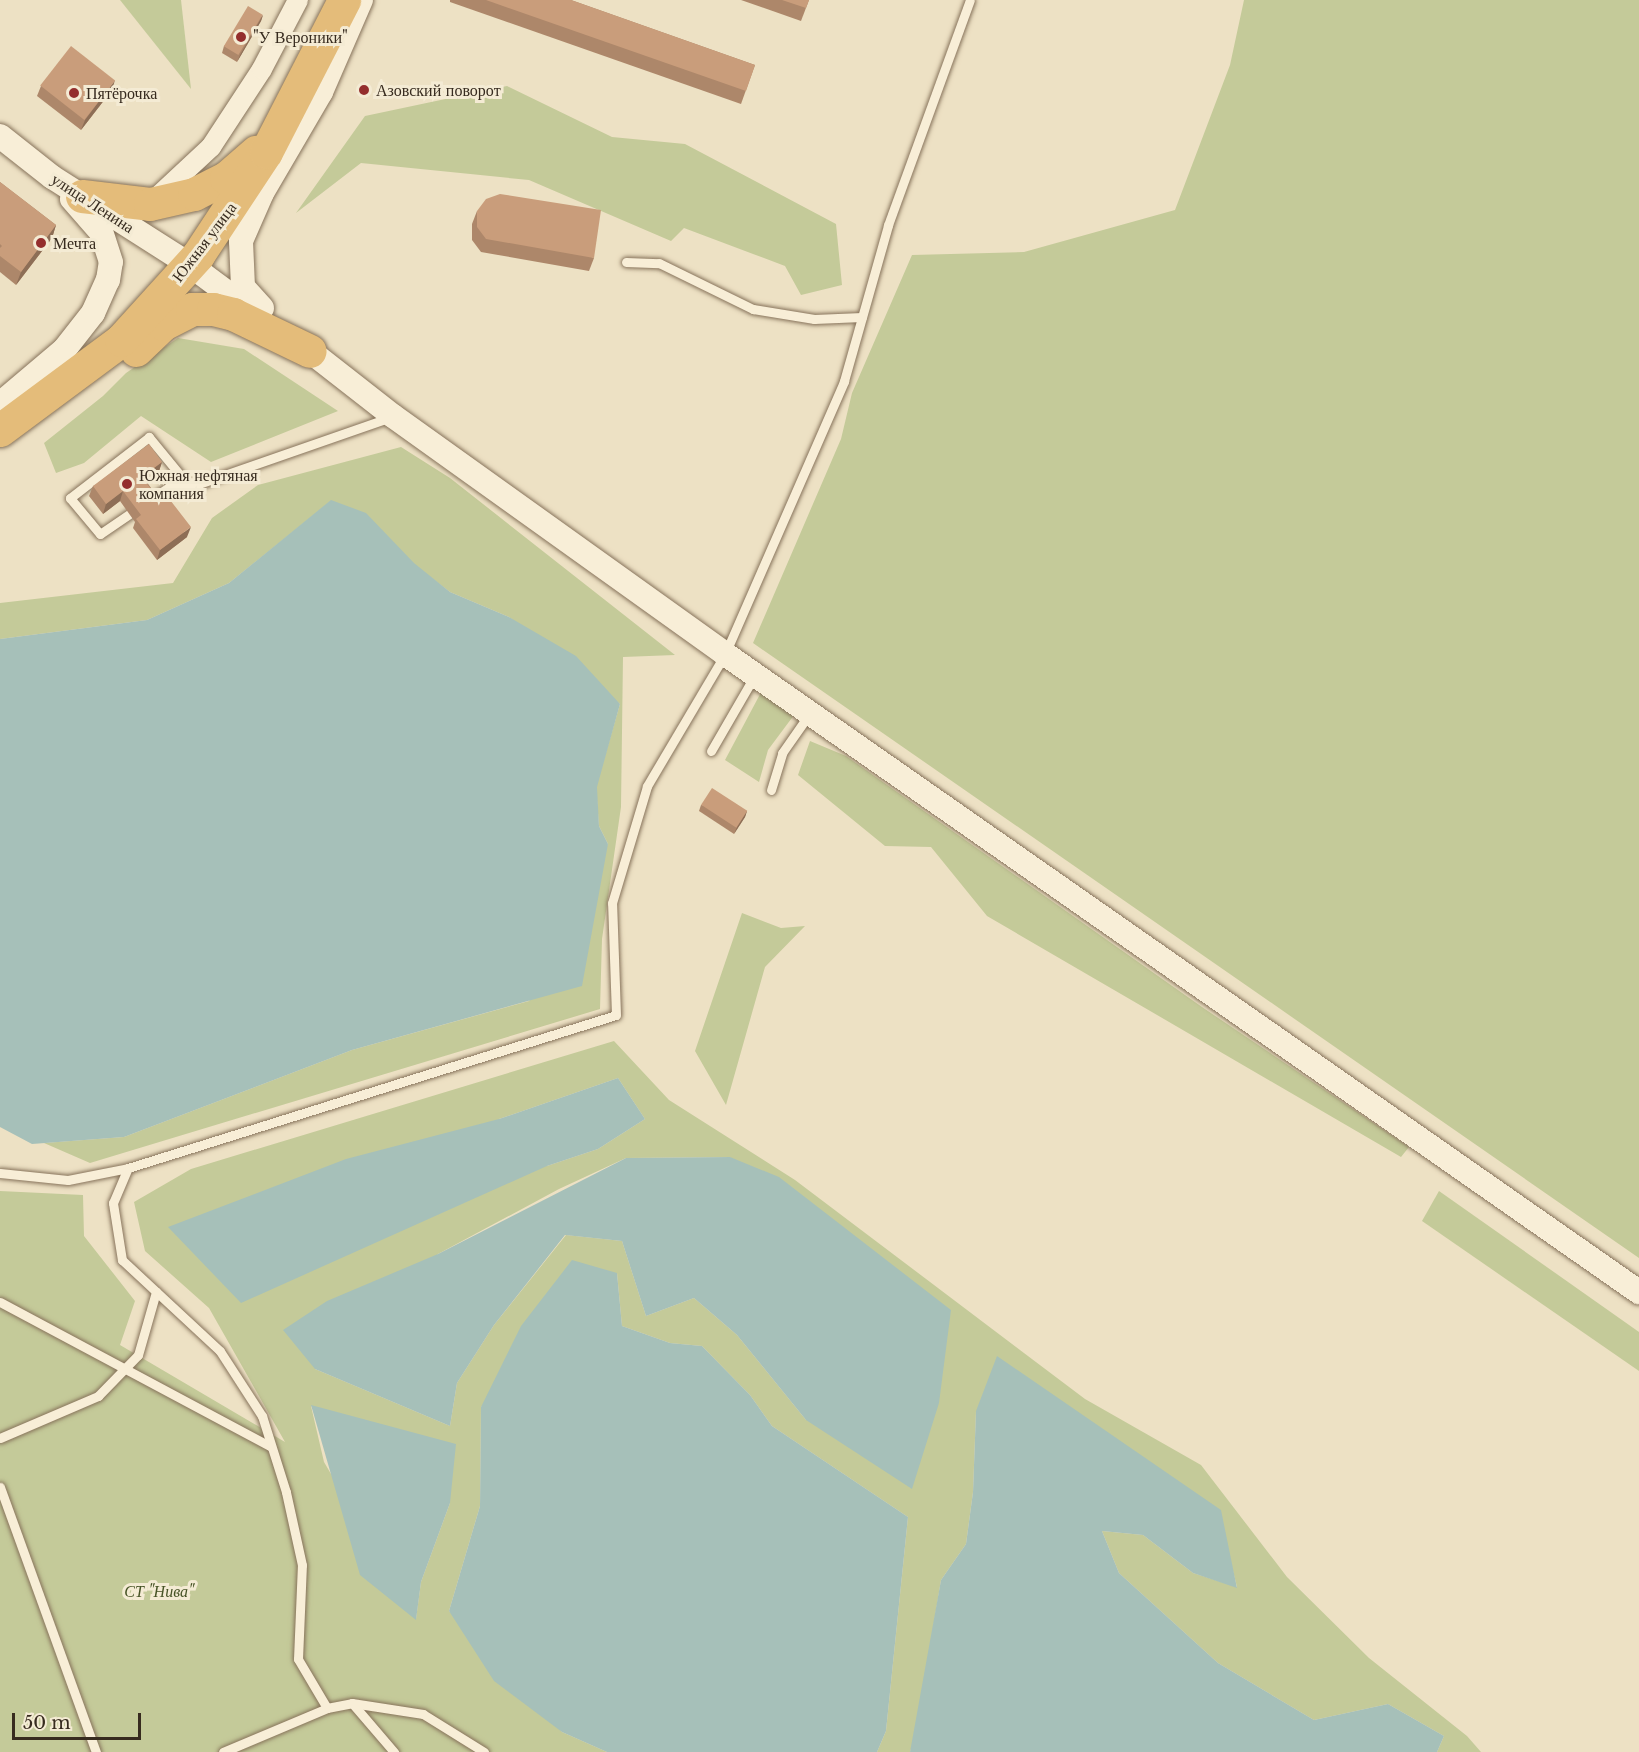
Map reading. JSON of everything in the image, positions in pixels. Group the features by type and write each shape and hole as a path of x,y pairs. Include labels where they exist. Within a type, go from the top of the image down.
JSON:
{"highway":[{"name":"Южная улица","path":"0,430 121,340 190,265 241,194 344,0"},
{"path":"82,196 150,204 194,194 226,178 251,158 283,117"},
{"path":"0,446 95,387 163,324 192,309 233,314 301,344"}],"street":[{"path":"150,204 211,147 262,69 298,0"},
{"path":"361,0 321,92 250,215 241,241 243,287 301,344 393,416 810,714 1639,1292"},
{"name":"улица Ленина","path":"0,136 52,177 190,265 301,344"},
{"path":"0,404 64,350 93,313 108,280 111,262 101,232 52,177"}],"lane":[{"path":"0,1173 68,1180 128,1168 615,1015 612,903 647,786 725,654 844,381 888,225 970,0"},
{"path":"627,262 659,263 753,309 814,319 862,317"},
{"path":"190,487 149,437 70,498 100,534 170,487 190,487 393,416"},
{"path":"711,751 755,675"},
{"path":"771,790 782,753 810,714"},
{"path":"128,1168 113,1203 122,1260 220,1351 262,1416 302,1565 298,1659 327,1708"},
{"path":"0,1438 98,1396 138,1355 156,1292"},
{"path":"0,1302 271,1447"},
{"path":"0,1487 96,1752"},
{"path":"352,1703 394,1752"},
{"path":"223,1752 327,1708 352,1703 423,1714 484,1752"}],"green space":[{"path":"120,0 181,0 191,89"},
{"path":"1244,0 1639,0 1639,1258 753,643 841,439 852,393 912,255 1024,252 1175,210 1230,65"},
{"path":"507,86 612,137 685,144 836,224 842,285 801,295 785,266 684,228 671,241 529,180 361,163 296,213 365,116"},
{"path":"178,338 244,349 338,411 211,462 141,416 84,463 56,473 44,443 103,396 126,373"},
{"path":"401,447 450,478 675,655 623,657 621,807 602,939 600,1009 90,1163 44,1143 124,1137 352,1050 529,1001 608,844 599,826 596,787 620,704 509,617 450,592 331,501 229,583 147,620 0,639 0,603 173,583 212,518 258,485"},
{"path":"766,683 800,707 768,750 759,782 725,760"},
{"path":"810,741 846,756 1202,1007 1409,1147 1401,1157 987,916 931,847 885,846 798,775"},
{"path":"742,913 781,928 805,926 765,967 726,1105 695,1051"},
{"name":"СТ \"Нива\"","path":"614,1041 669,1100 795,1180 1085,1399 1201,1465 1287,1577 1369,1658 1467,1736 1481,1752 1437,1752 1444,1736 1388,1704 1314,1720 1218,1663 1119,1573 1102,1531 1143,1535 1193,1573 1237,1587 1231,1563 976,1411 973,1492 966,1544 941,1580 915,1737 910,1752 877,1752 886,1731 908,1517 772,1426 750,1395 702,1346 670,1343 622,1326 617,1273 481,1407 480,1506 449,1611 562,1732 607,1752 0,1752 0,1191 83,1195 84,1236 135,1301 120,1345 285,1442 209,1308 145,1251 134,1202 191,1169","holes":["618,1078 645,1119 598,1149 547,1166 499,1119","730,1157 806,1420 737,1335 694,1298 646,1316 622,1241 566,1235 494,1325 457,1383 450,1426 315,1369 438,1254 559,1189 626,1158","311,1406 450,1503 421,1582 416,1619 324,1462"]},
{"path":"1439,1191 1639,1332 1639,1371 1422,1221"}],"water":[{"path":"331,500 366,513 414,563 450,592 509,617 576,656 620,704 597,787 599,826 608,844 582,986 352,1050 124,1137 32,1144 0,1127 0,639 147,620 229,583"},
{"path":"618,1078 645,1119 598,1149 547,1166 241,1303 168,1227 346,1159 499,1119"},
{"path":"730,1157 779,1177 951,1310 939,1403 912,1489 806,1420 737,1335 694,1298 646,1316 622,1241 565,1235 494,1325 457,1383 450,1426 315,1369 283,1330 327,1301 438,1254 626,1158"},
{"path":"572,1260 617,1273 622,1326 670,1343 702,1346 750,1395 772,1426 908,1517 886,1731 877,1752 607,1752 562,1732 494,1681 449,1611 480,1506 481,1407 521,1326"},
{"path":"997,1356 1221,1510 1237,1588 1193,1573 1143,1535 1102,1531 1119,1573 1218,1663 1314,1720 1388,1704 1444,1736 1437,1752 910,1752 941,1580 966,1544 973,1492 976,1411"},
{"path":"311,1405 456,1444 450,1503 421,1582 416,1620 360,1575"}],"building":[{"path":"486,0 571,0 755,65 746,91"},
{"path":"782,0 809,0 806,8"},
{"name":"\"У Вероники\"","path":"248,6 263,15 238,55 224,46"},
{"name":"Пятёрочка","path":"71,46 115,80 84,120 40,85"},
{"path":"0,182 56,225 21,272 0,256 2,246 0,244"},
{"path":"500,194 601,210 594,258 486,239 477,227 477,211 486,199"},
{"path":"149,444 162,462 142,477 160,501 167,496 191,527 160,550 136,519 141,515 123,491 106,504 93,486"},
{"path":"712,788 747,811 736,828 701,805"}],"place":[{"name":"\"У Вероники\"","path":"241,37"},
{"name":"Азовский поворот","path":"364,90"},
{"name":"Пятёрочка","path":"74,93"},
{"name":"Мечта","path":"41,243"},
{"name":"Южная нефтяная компания","path":"127,484"}]}
